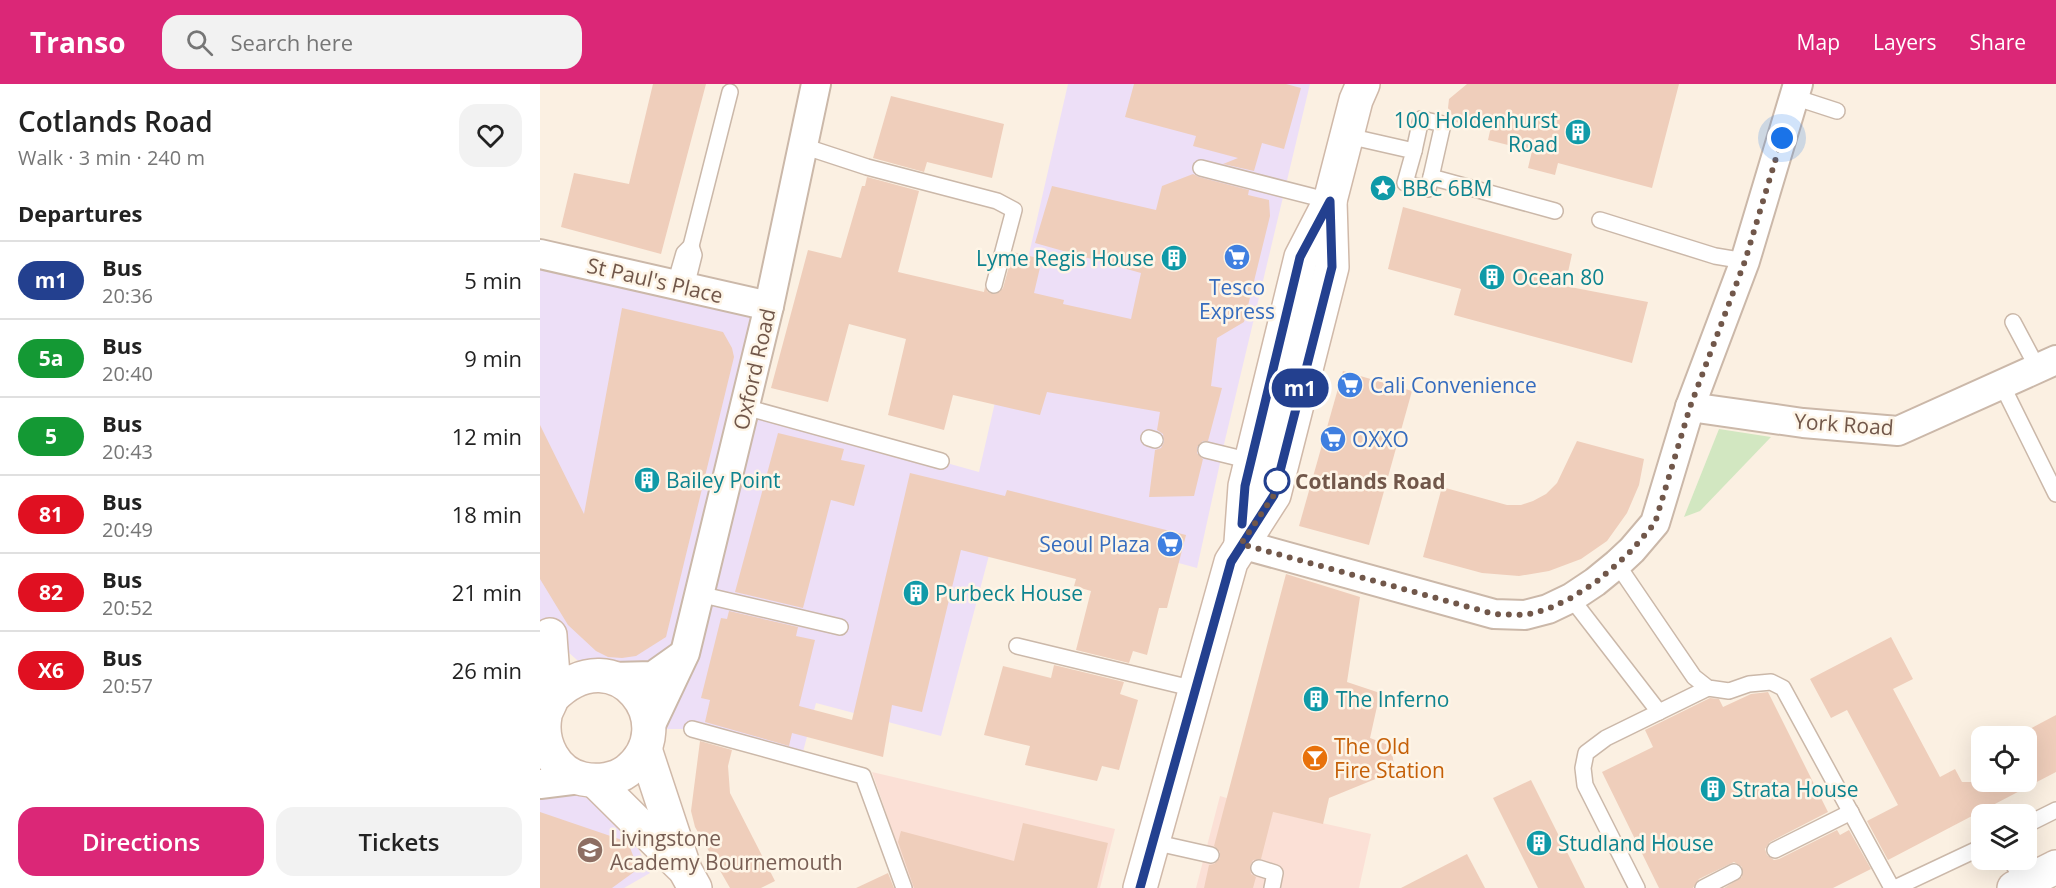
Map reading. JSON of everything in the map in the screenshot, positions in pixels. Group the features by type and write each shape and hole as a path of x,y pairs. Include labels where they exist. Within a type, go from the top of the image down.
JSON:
{"main road":[{"path":"1241,544 1245,486 1300,257 1330,201 1359,89"},
{"path":"1140,888 1231,562 1274,495 1332,267 1330,201"},
{"path":"545,627 603,676 627,685 639,697 647,712 647,739 690,879"},
{"path":"545,627 546,713 543,730 546,746 554,760 566,771 587,780 690,879"},
{"path":"546,713 564,686 579,678 603,676"},
{"path":"587,780 610,779 625,773 636,763 647,739"},
{"path":"2016,877 2056,867"}],"street":[{"name":"Oxford Road","path":"647,739 685,653 769,306 816,84"},
{"path":"1241,544 1494,614 1526,615 1548,609 1596,582 1632,550 1655,523 1690,407 1745,261 1796,90"},
{"name":"St Paul's Place","path":"540,254 769,306"},
{"name":"York Road","path":"1690,407 1803,423 1898,431 2047,365"},
{"path":"603,676 653,676 685,653"},
{"path":"540,784 587,780"}],"lane":[{"path":"1796,90 1837,111"},
{"path":"681,286 684,253 691,246 730,92"},
{"path":"1420,119 1443,123 1428,189 1405,183 1414,151 1420,119"},
{"path":"1348,136 1414,151"},
{"path":"803,146 867,167 997,201 1014,210 994,285"},
{"path":"1201,168 1330,201"},
{"path":"1431,177 1555,211"},
{"path":"1600,220 1715,256 1745,261"},
{"path":"2013,322 2047,365"},
{"path":"2002,385 2056,494"},
{"path":"745,407 941,461"},
{"path":"1206,450 1251,461"},
{"path":"1617,564 1695,677 1708,688 1729,691 1749,684 1771,682 1783,688 1894,888 1971,852"},
{"path":"699,594 840,627"},
{"path":"1571,598 1659,712"},
{"path":"1017,646 1195,689"},
{"path":"1637,888 1585,785 1583,768 1586,753 1599,743 1708,688"},
{"path":"692,729 863,776 904,888"},
{"path":"2037,820 2056,810"},
{"path":"1775,850 1851,812"},
{"path":"1153,842 1211,855"},
{"path":"1258,868 1275,873 1272,888"},
{"path":"1703,888 1734,872"}],"shaded area":[{"path":"1068,84 1310,84 1225,440 1197,568 1000,514 941,736 816,703 801,759 692,729 649,729 550,636 540,727 540,254 769,306 745,407 979,472"},
{"path":"872,772 1115,829 1100,888 912,888"},
{"name":"Livingstone Academy Bournemouth","path":"540,788 593,799 628,827 650,873 624,888 540,888"},
{"path":"1220,796 1273,812 1371,834 1359,888 1196,888"}],"green space":[{"path":"1719,429 1771,437 1700,511 1684,517"}],"building":[{"path":"653,84 706,84 661,254 561,227 574,173 629,184"},
{"path":"1134,84 1286,84 1301,88 1284,149 1262,143 1254,171 1223,164 1238,158 1193,146 1196,136 1125,117"},
{"name":"100 Holdenhurst Road","path":"1467,84 1679,84 1652,188 1558,163 1555,175 1528,168 1532,151 1488,140 1492,122 1462,125 1455,121 1448,108 1449,99"},
{"path":"891,96 1004,124 992,178 927,162 924,172 873,158"},
{"path":"1193,174 1249,190 1248,195 1269,200 1270,216 1244,322 1217,338 1211,386 1222,388 1208,441 1203,441 1197,447 1197,453 1203,459 1194,496 1149,497 1155,450 1161,448 1164,442 1163,434 1157,430 1160,412 1047,392 1040,415 953,395 944,430 888,415 906,339 849,324 828,402 771,388 808,250 841,258 862,186 865,186 867,177 919,191 898,272 984,292 985,287 988,292 996,294 1003,288 1013,252 1042,259 1034,293 1064,300 1063,304 1131,319 1141,273 1035,243 1052,186 1156,210 1162,186"},
{"name":"Ocean 80","path":"1403,207 1572,254 1565,286 1648,302 1632,363 1454,315 1461,289 1388,269"},
{"name":"Bailey Point","path":"622,308 723,332 734,357 666,637 636,656 622,658 608,657 596,651 568,625 540,579 540,425 584,514"},
{"path":"1343,371 1412,391 1369,545 1299,526"},
{"path":"778,433 844,449 841,460 865,465 854,506 831,500 803,608 735,592"},
{"path":"1577,441 1644,459 1639,485 1627,513 1607,541 1581,559 1549,571 1519,576 1482,573 1423,557 1442,487 1507,505 1521,505 1533,501 1546,494 1557,483"},
{"path":"910,473 1005,496 1007,490 1186,535 1167,608 1159,608 1147,655 1133,651 1129,663 1076,650 1091,591 1074,586 1076,579 961,550 922,712 892,705 883,757 792,733 789,746 705,722 710,700 701,698 721,618 727,619 729,611 798,627 796,636 815,640 799,706 852,720"},
{"path":"1286,574 1360,597 1347,682 1380,693 1370,738 1391,746 1395,771 1329,798 1323,824 1273,812 1261,859 1253,860 1250,866 1251,874 1256,877 1253,888 1204,888 1209,865 1214,864 1220,858 1220,852 1214,846"},
{"path":"1891,637 1913,679 1893,689 1940,777 1955,769 1962,782 1971,782 1971,792 2018,792 1995,804 1971,804 1971,817 1888,860 1867,821 1898,805 1847,710 1831,718 1810,679"},
{"path":"1054,665 1124,682 1120,694 1138,700 1119,770 1102,766 1097,781 1025,765 1030,746 984,735 1003,666 1051,678"},
{"name":"Strata House","path":"1768,692 1828,812 1770,842 1765,849 1767,855 1774,860 1779,859 1837,830 1840,835 1849,830 1871,869 1833,888 1724,888 1742,877 1742,867 1734,862 1699,879 1693,888 1659,888 1602,772 1653,747 1645,730 1710,698 1719,699 1723,707 1751,694"},
{"path":"2056,715 2056,772 2037,782 2035,726"},
{"path":"700,741 732,750 728,766 730,793 775,881 761,888 730,888 695,827 691,811"},
{"name":"Studland House","path":"1531,780 1585,888 1538,888 1493,798"},
{"name":"Livingstone Academy Bournemouth","path":"540,812 628,842 638,869 612,888 540,888"},
{"path":"1023,823 1108,843 1097,888 914,888 898,842 901,831 1014,861"},
{"path":"1467,854 1485,888 1401,888"},
{"path":"888,873 894,888 856,888"}],"bus line":[{"name":"m1","path":"1140,888 1231,562 1274,495 1332,267 1330,201 1300,257 1245,486 1242,524"}],"place":[{"name":"100 Holdenhurst Road","path":"1578,132"},
{"name":"BBC 6BM","path":"1383,188"},
{"name":"Tesco Express","path":"1237,257"},
{"name":"Lyme Regis House","path":"1174,258"},
{"name":"Ocean 80","path":"1492,277"},
{"name":"Cali Convenience","path":"1350,385"},
{"name":"OXXO","path":"1333,439"},
{"name":"Bailey Point","path":"647,480"},
{"name":"Cotlands Road","path":"1277,481"},
{"name":"Seoul Plaza","path":"1170,544"},
{"name":"Purbeck House","path":"916,593"},
{"name":"The Inferno","path":"1316,699"},
{"name":"The Old Fire Station","path":"1315,758"},
{"name":"Strata House","path":"1713,789"},
{"name":"Studland House","path":"1539,843"},
{"name":"Livingstone Academy Bournemouth","path":"590,850"}],"route":[{"path":"1277,481 1279,473 1274,495 1241,544 1494,614 1526,615 1548,609 1596,582 1632,550 1655,523 1690,407 1745,261 1782,138"}]}
